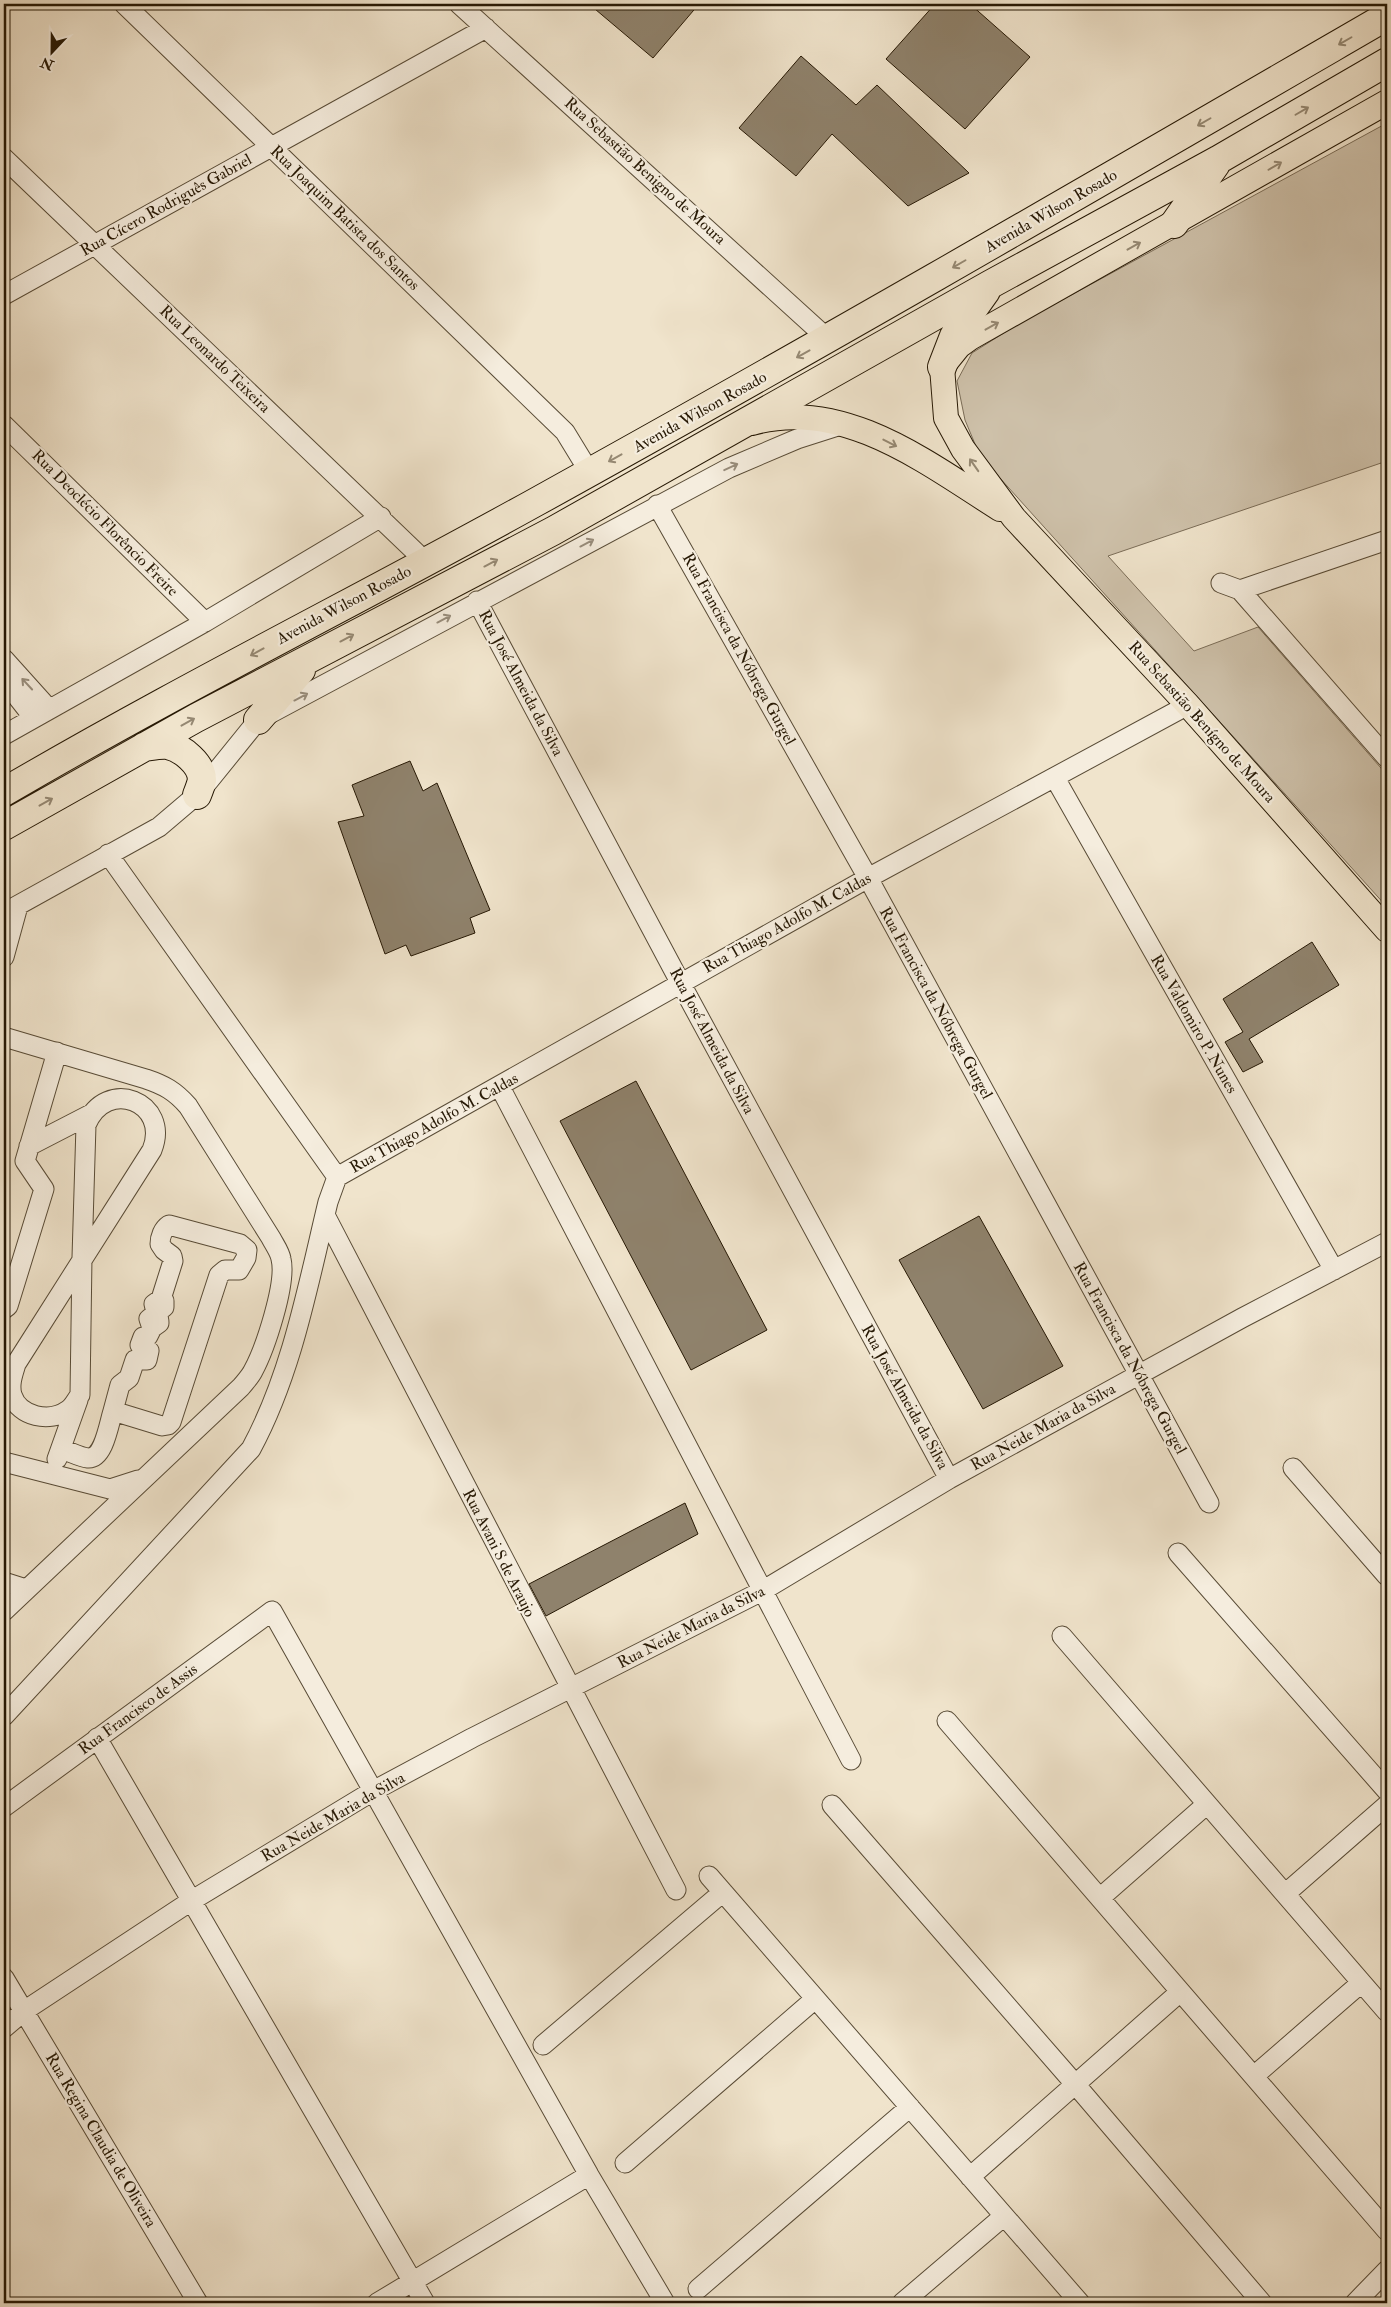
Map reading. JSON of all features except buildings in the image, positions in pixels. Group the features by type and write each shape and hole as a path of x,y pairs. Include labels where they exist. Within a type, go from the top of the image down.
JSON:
{"highway":[{"name":"Avenida Wilson Rosado","path":"4,792 261,649 426,562 829,340 1387,16"},
{"name":"Avenida Wilson Rosado","path":"4,826 144,747 312,656 553,530 991,284 1218,160 1387,62"},
{"path":"1174,224 1218,160"},
{"path":"942,367 954,336 991,284"},
{"path":"258,720 312,656"},
{"path":"144,747 166,745 176,748 188,756 198,768 201,776 202,782 197,795"}],"main road":[{"path":"1014,518 963,449 946,418 942,367 959,346 970,338 1387,102"},
{"path":"736,428 771,418 799,417 845,424 878,437 921,459 1014,518"},
{"name":"Rua Sebastião Benígno de Moura","path":"1014,518 1188,705 1387,930"}],"street":[{"name":"Rua Joaquim Batista dos Santos","path":"124,4 565,432 590,472"},
{"name":"Rua Sebastião Benigno de Moura","path":"459,4 829,340"},
{"name":"Rua Cícero Rodriguês Gabriel","path":"4,295 486,28"},
{"name":"Rua Leonardo Teixeira","path":"4,158 426,562"},
{"path":"4,957 11,909 159,827 197,795 258,720 728,468 797,439 845,424"},
{"name":"Rua Deoclécio Florêncio Freire","path":"4,425 205,622"},
{"name":"Rua Francisca da Nóbrega Gurgel","path":"657,505 868,878 1209,1503"},
{"path":"4,735 205,622 381,517"},
{"path":"1240,590 1387,541"},
{"path":"1221,583 1240,590 1387,758"},
{"name":"Rua José Almeida da Silva","path":"477,601 680,982 949,1479"},
{"path":"4,659 41,713"},
{"path":"4,680 41,713"},
{"name":"Rua Thiago Adolfo M. Caldas","path":"337,1177 500,1087 680,982 1188,705"},
{"name":"Rua Valdomiro P. Nunes","path":"1055,778 1334,1270"},
{"path":"4,1716 251,1449 267,1419 285,1373 325,1215 337,1177 108,854"},
{"path":"4,1037 166,1086 177,1094 188,1106 271,1238 281,1258 280,1285 269,1330 252,1373 4,1611"},
{"path":"4,1309 8,1306 44,1189 25,1160 57,1052"},
{"path":"500,1087 851,1760"},
{"path":"29,1146 90,1114 107,1102 120,1097 131,1099 143,1106 151,1114 156,1125 156,1139 152,1150 82,1257 16,1364 11,1380 11,1393 16,1404 26,1412 46,1418 69,1410 80,1395"},
{"path":"51,1474 80,1395 86,1125 90,1114"},
{"name":"Rua Avani S de Araujo","path":"325,1215 676,1890"},
{"path":"61,1449 88,1458 95,1456 101,1451 120,1385 129,1378 135,1360 147,1360 149,1351 140,1345 143,1337 148,1336 173,1261 170,1253 161,1247 160,1240 165,1227 169,1225 240,1244 247,1250 246,1258 239,1270 225,1270 219,1275 171,1422 168,1425 162,1426 113,1410"},
{"name":"Rua Neide Maria da Silva","path":"4,2028 24,2011 191,1900 373,1791 762,1591 949,1479 1387,1242"},
{"path":"4,1462 110,1489 144,1478"},
{"path":"1293,1468 1387,1576"},
{"path":"1178,1553 1387,1791"},
{"path":"4,1582 26,1589"},
{"name":"Rua Francisco de Assis","path":"4,1807 272,1611 373,1791"},
{"path":"1062,1636 1387,2012"},
{"path":"947,1721 1387,2231"},
{"path":"97,1738 425,2303"},
{"path":"373,1791 589,2175 665,2303"},
{"path":"1100,1898 1207,1804"},
{"path":"832,1805 1075,2084 1262,2303"},
{"path":"1288,1898 1387,1805"},
{"path":"1288,1898 1387,1819"},
{"path":"709,1876 1080,2303"},
{"path":"544,2045 723,1892"},
{"name":"Rua Regina Claudia de Oliveira","path":"4,1978 198,2303"},
{"path":"1254,2076 1361,1982"},
{"path":"970,2177 1180,1992"},
{"path":"625,2163 815,1999"},
{"path":"698,2290 910,2107"},
{"path":"377,2303 589,2175"},
{"path":"902,2303 1004,2216"},
{"path":"1355,2303 1387,2270"}],"shaded area":[{"path":"1387,123 1387,461 1108,556 1194,651 1258,627 1387,775 1387,907 980,456 965,420 957,381 972,353 1018,324"}]}
